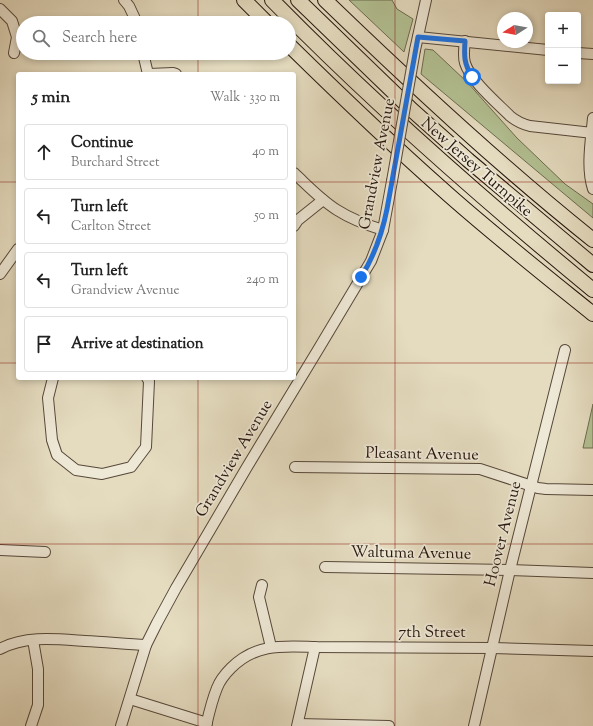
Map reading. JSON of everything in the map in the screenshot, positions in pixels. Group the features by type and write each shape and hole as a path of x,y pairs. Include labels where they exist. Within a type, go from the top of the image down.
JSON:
{"highway":[{"path":"244,0 260,16"},
{"name":"New Jersey Turnpike","path":"272,0 287,16"},
{"name":"New Jersey Turnpike","path":"298,0 424,120 514,200 593,265"},
{"name":"New Jersey Turnpike","path":"325,0 414,85 481,146 593,240"},
{"name":"New Jersey Turnpike","path":"296,25 400,125 512,223 593,290"},
{"path":"296,52 388,140 442,189 593,314"}],"street":[{"path":"124,0 130,6 134,16"},
{"name":"Grandview Avenue","path":"121,726 146,645 157,623 247,467 366,269 376,248 382,230 392,181 415,50 426,0"},
{"path":"0,9 12,21 16,34"},
{"path":"418,37 545,50"},
{"path":"465,41 465,62 472,77 516,121 523,125 592,133"},
{"path":"14,54 16,43"},
{"path":"581,53 593,54"},
{"path":"146,60 149,72"},
{"path":"593,118 589,169 593,189"},
{"path":"296,175 323,200 337,210 355,220 382,230"},
{"path":"296,223 323,200"},
{"path":"0,274 16,252"},
{"name":"Hoover Avenue","path":"474,726 510,570 565,350"},
{"path":"52,380 48,398 52,440 57,455 76,470 102,474 131,468 146,447 149,380"},
{"name":"Pleasant Avenue","path":"295,467 480,469 531,486 546,489 593,490"},
{"path":"0,550 45,552"},
{"name":"Waltuma Avenue","path":"325,568 510,570 593,573"},
{"path":"262,585 259,597 271,647"},
{"path":"1,647 22,641 53,639 146,645"},
{"path":"31,726 38,705 38,669 33,640"},
{"name":"7th Street","path":"206,725 218,686 226,674 238,661 252,652 271,647 492,648 593,651"},
{"path":"315,647 297,725 389,726"},
{"path":"130,699 206,725"}],"green space":[{"path":"349,0 392,0 397,9 413,19 404,52"},
{"path":"425,49 433,50 467,82 517,138 565,184 593,204 593,218 421,74"},
{"path":"593,404 593,448 583,448"}],"route":[{"path":"361,277 371,261 376,248 387,209 418,37 465,41 465,62 472,77"}]}
